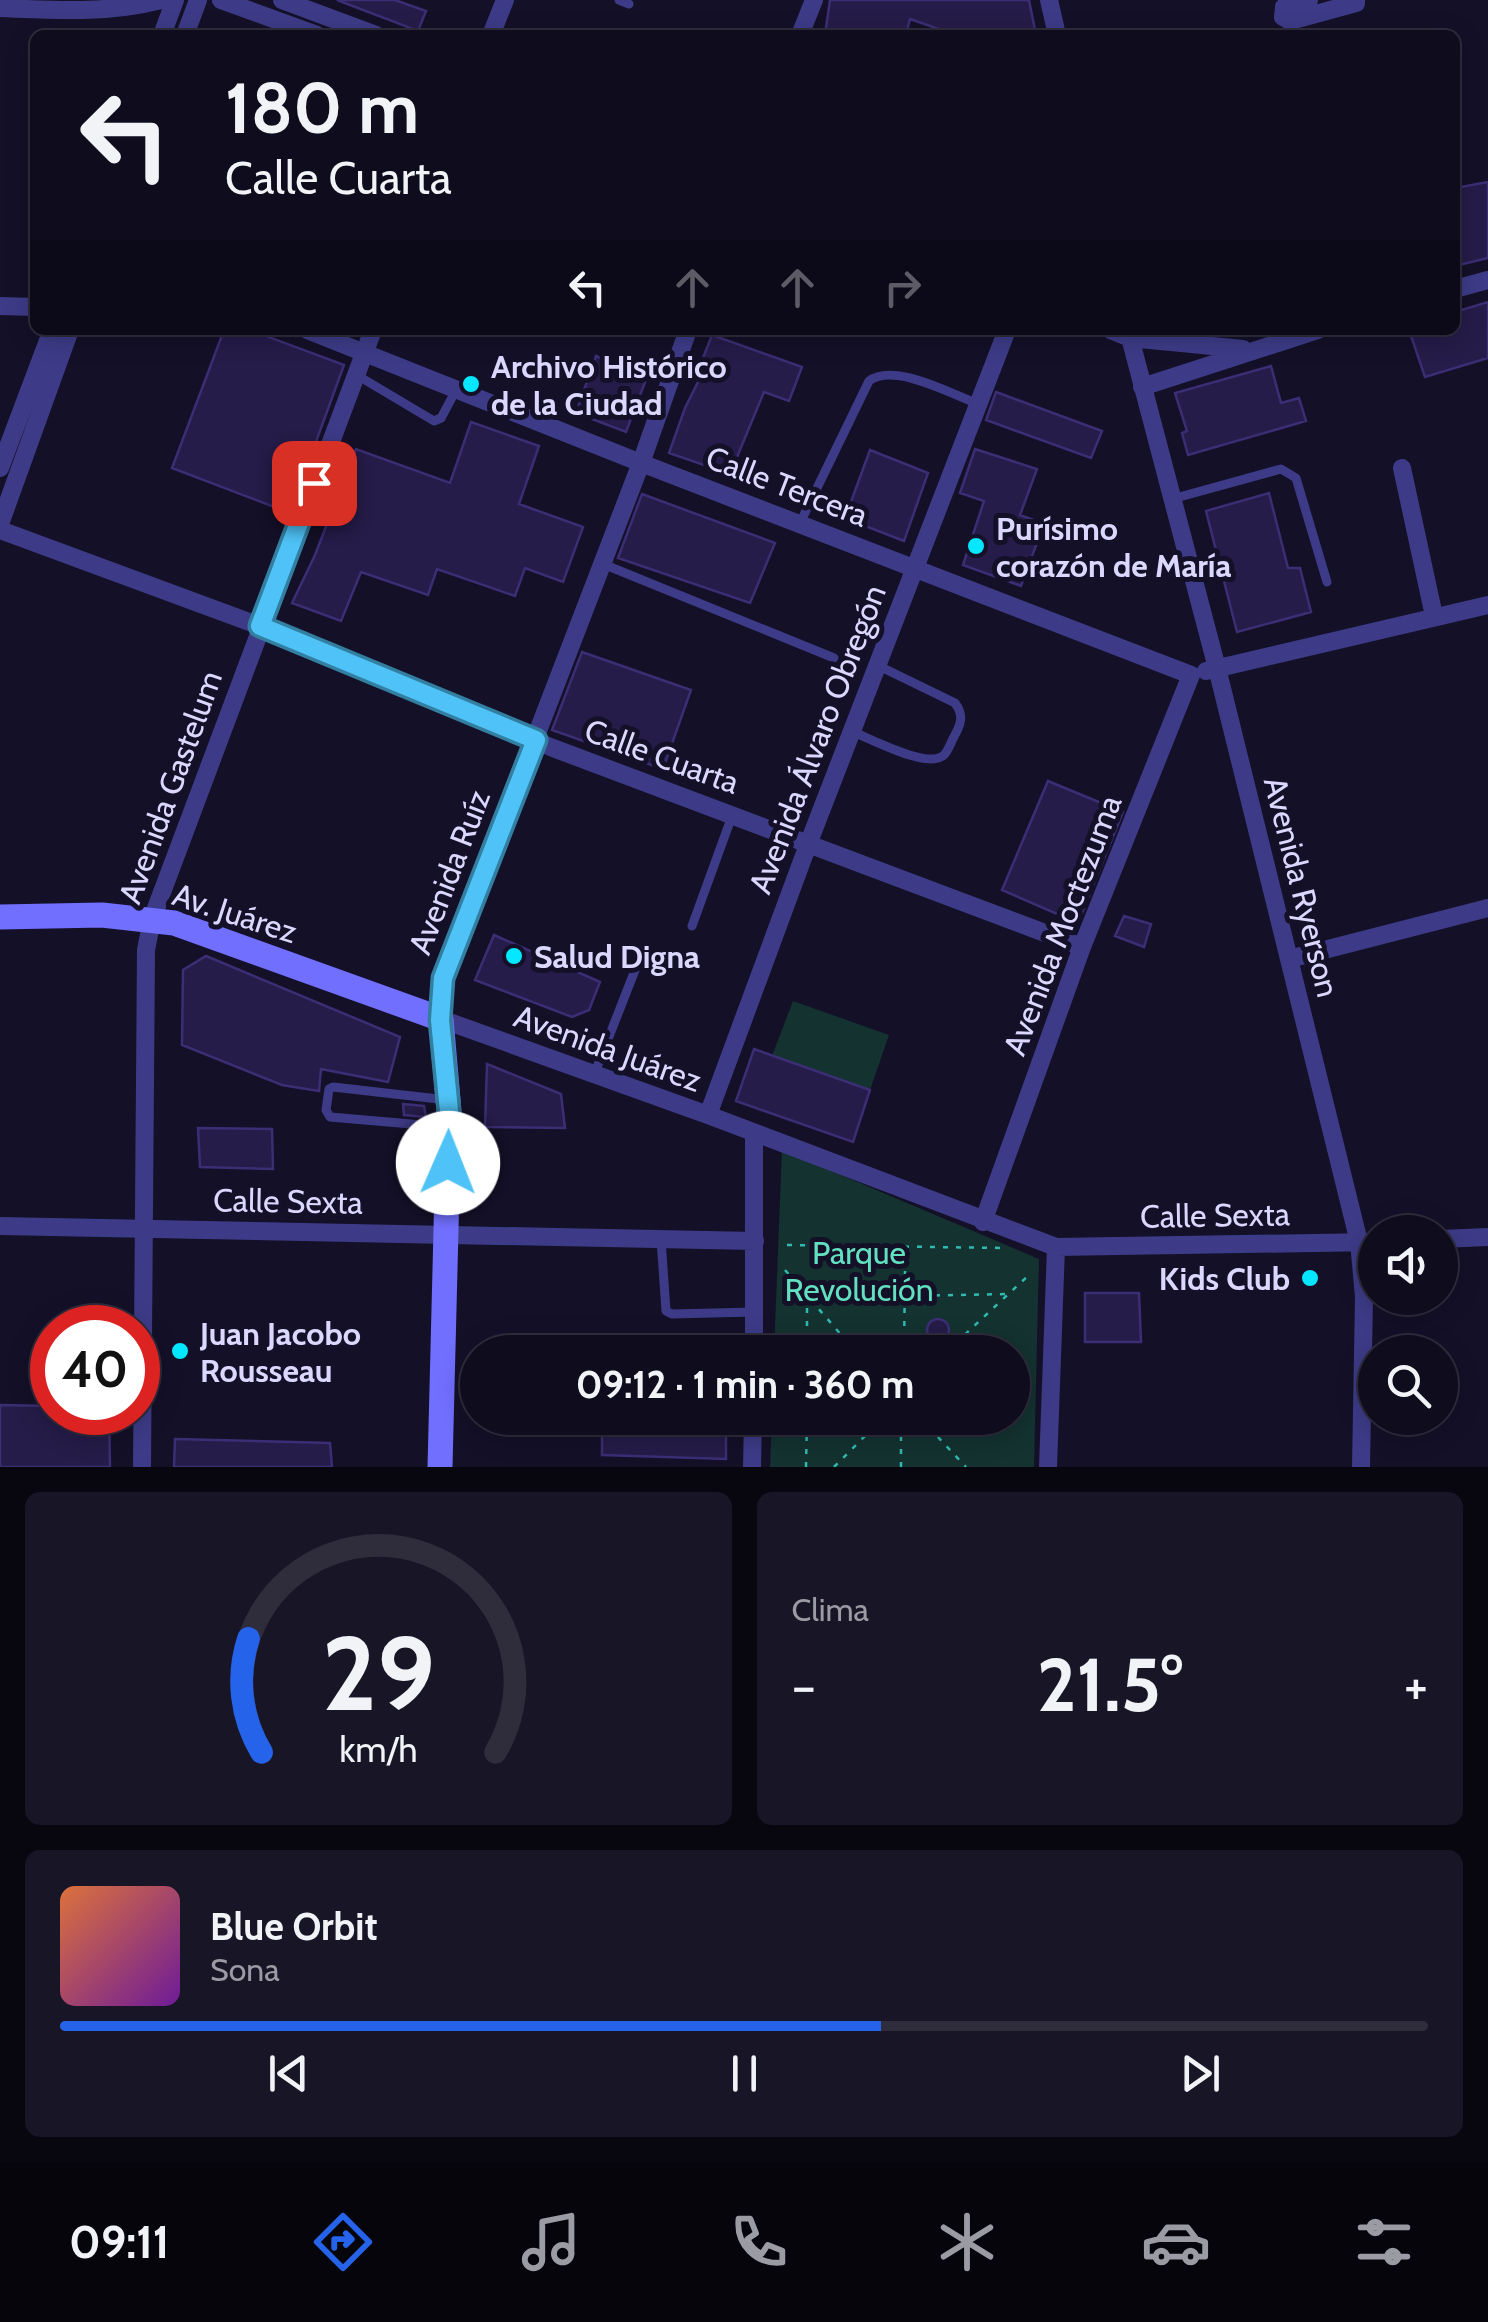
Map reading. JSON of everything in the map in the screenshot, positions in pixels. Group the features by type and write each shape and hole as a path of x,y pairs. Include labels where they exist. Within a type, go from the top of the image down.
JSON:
{"street":[{"path":"0,8 92,11 132,8 160,0"},
{"path":"164,30 175,0"},
{"path":"187,30 198,0"},
{"path":"221,0 303,30"},
{"path":"282,0 363,30"},
{"path":"493,30 505,0"},
{"path":"802,30 814,0"},
{"path":"1049,0 1056,30"},
{"path":"1310,0 1284,7 1284,17 1290,21 1356,0"},
{"path":"1460,288 1488,280"},
{"path":"0,306 30,307"},
{"path":"0,468 50,335"},
{"path":"0,527 68,335"},
{"name":"Calle Tercera","path":"320,335 1191,675"},
{"name":"Avenida Gastelum","path":"142,1467 146,950 152,920 370,335"},
{"name":"Avenida Ruíz","path":"440,1467 448,1127 440,1020 443,978 603,564 686,335"},
{"name":"Avenida Álvaro Obregón","path":"708,1115 914,566 1006,335"},
{"name":"Avenida Ryerson","path":"1129,335 1289,959 1360,1215"},
{"path":"1137,335 1252,350"},
{"path":"1142,387 1302,335"},
{"path":"1402,468 1434,616"},
{"name":"Calle Cuarta","path":"0,527 260,626 536,740 1082,947"},
{"path":"1191,675 1488,605"},
{"name":"Avenida Moctezuma","path":"983,1222 1082,947 1191,675"},
{"path":"1289,959 1488,908"},
{"name":"Av. Juárez","path":"0,917 102,916 152,920 206,933 440,1020"},
{"name":"Avenida Juárez","path":"440,1020 754,1135"},
{"path":"754,1335 754,1135 1056,1247 1048,1467"},
{"name":"Calle Sexta","path":"0,1226 755,1241"},
{"path":"1458,1239 1488,1238"},
{"name":"Calle Sexta","path":"1056,1247 1358,1242"},
{"name":"Avenida Ryerson","path":"1361,1467 1364,1315"},
{"path":"752,1467 753,1435"}],"lane":[{"path":"356,374 434,421 440,418 456,390"},
{"path":"800,523 869,382 876,376 898,374 978,404"},
{"path":"1172,498 1280,469 1289,471 1296,478 1327,582"},
{"path":"603,564 834,658"},
{"path":"851,731 916,758 931,760 944,754 961,723 955,703 877,664"},
{"path":"692,926 733,814"},
{"path":"594,1076 636,965"},
{"path":"448,1100 338,1087 329,1090 326,1110 330,1117 448,1127"},
{"path":"661,1237 666,1311 755,1312"}],"path":[{"path":"786,1246 1017,1248"},
{"path":"785,1270 841,1335"},
{"path":"904,1335 905,1272"},
{"path":"964,1335 1030,1274"},
{"path":"807,1298 1008,1294"},
{"path":"807,1298 807,1335"},
{"path":"806,1435 806,1467"},
{"path":"834,1467 866,1435"},
{"path":"901,1435 901,1467"},
{"path":"936,1435 966,1467"}],"green space":[{"path":"793,1001 889,1035 870,1090 772,1056"},
{"name":"Parque Revolución","path":"782,1150 1039,1259 1034,1467 770,1467 771,1435 1030,1435 1030,1335 775,1335"}],"building":[{"path":"337,0 395,0 426,11 415,30"},
{"path":"830,0 1029,0 1035,30 942,30 910,19 907,30 826,30"},
{"path":"1488,182 1488,258 1460,265 1460,187"},
{"path":"1488,302 1488,358 1425,377 1411,335 1460,335 1460,310"},
{"path":"222,335 263,335 344,365 290,513 172,468"},
{"path":"712,335 802,367 789,401 764,392 730,474 669,453 704,370 699,368"},
{"path":"596,356 647,377 626,432 576,413"},
{"path":"1271,366 1281,403 1299,398 1306,421 1188,455 1182,433 1187,431 1175,393"},
{"path":"996,392 1102,431 1091,458 986,420"},
{"path":"471,422 539,446 519,504 583,527 563,582 525,568 515,596 437,569 428,595 361,572 341,621 292,603 356,449 450,483"},
{"path":"975,449 1037,469 1020,515 1044,524 1021,586 963,565 984,501 960,493"},
{"path":"870,450 928,473 904,541 845,518"},
{"path":"1269,493 1288,568 1300,568 1311,612 1237,632 1206,511"},
{"path":"642,494 775,543 750,603 618,558"},
{"path":"582,652 691,690 663,769 552,730"},
{"path":"1048,781 1123,812 1078,923 1002,890"},
{"path":"1124,916 1151,924 1144,947 1115,936"},
{"name":"Salud Digna","path":"494,935 600,982 589,1010 572,1017 475,980"},
{"path":"206,956 400,1037 388,1082 321,1069 319,1091 282,1085 182,1045 183,970"},
{"path":"754,1049 870,1090 853,1142 736,1101"},
{"path":"487,1064 561,1094 565,1128 485,1127"},
{"path":"403,1104 424,1106 426,1117 404,1115"},
{"path":"198,1128 272,1129 273,1169 200,1167"},
{"path":"1085,1293 1139,1293 1141,1342 1085,1342"},
{"path":"934,1320 942,1320 948,1326 948,1335 928,1334 928,1326"},
{"path":"0,1405 30,1406 30,1435 109,1435 110,1467 0,1467"},
{"path":"602,1435 726,1435 726,1459 602,1455"},
{"path":"175,1439 330,1443 332,1467 174,1467"}],"place":[{"name":"Archivo Histórico de la Ciudad","path":"471,384"},
{"name":"Purísimo corazón de María","path":"976,546"},
{"name":"Salud Digna","path":"514,956"},
{"name":"Kids Club","path":"1310,1278"},
{"name":"Juan Jacobo Rousseau","path":"180,1351"}],"route":[{"path":"314,483 260,626 536,740 443,978 440,1020 449,1111 448,1163"}]}
